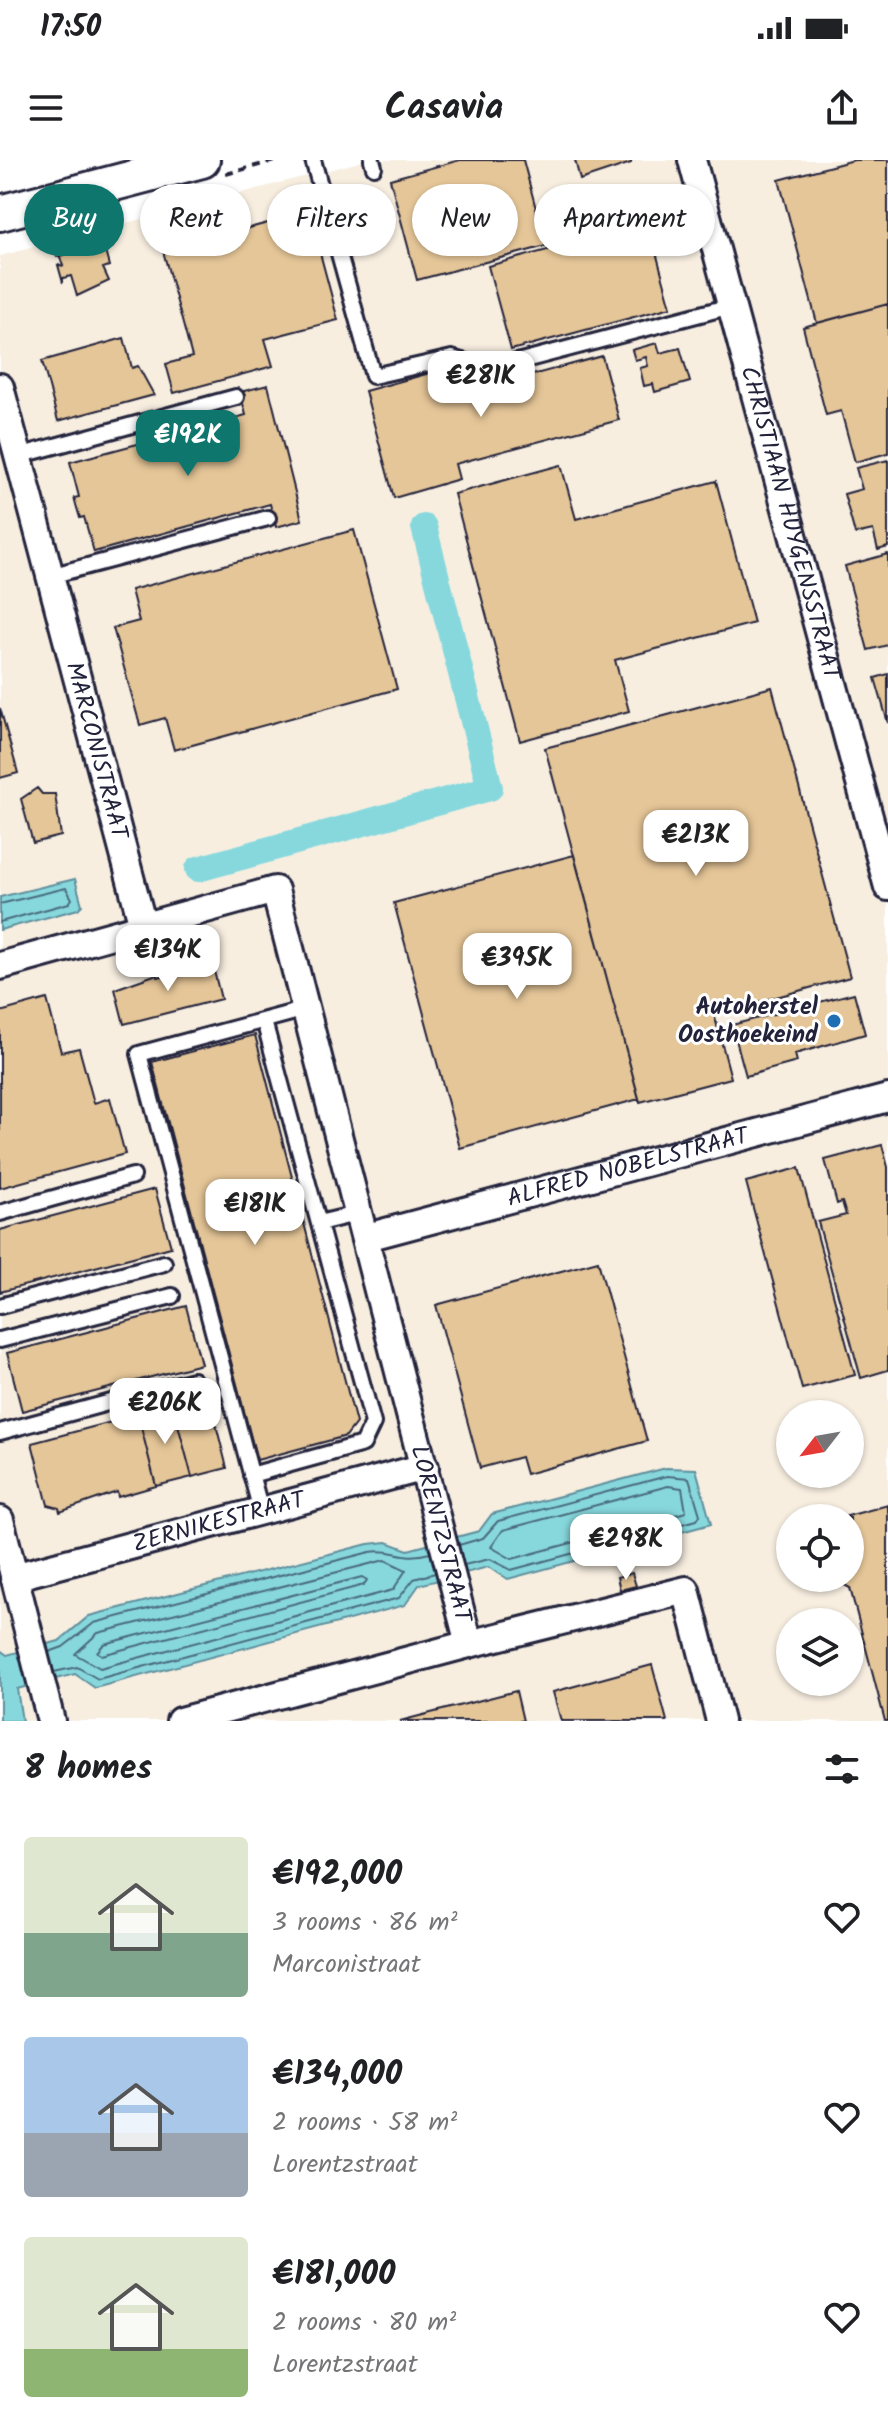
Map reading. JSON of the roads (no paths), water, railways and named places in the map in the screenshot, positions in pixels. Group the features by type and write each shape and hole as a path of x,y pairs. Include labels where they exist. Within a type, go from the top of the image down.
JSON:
{"street":[{"path":"0,213 202,160"},
{"name":"CHRISTIAAN HUYGENSSTRAAT","path":"692,160 888,887"},
{"name":"MARCONISTRAAT","path":"0,387 143,926"},
{"name":"LORENTZSTRAAT","path":"143,926 275,890 364,1225 469,1644 686,1590 720,1721"},
{"path":"0,966 143,926"},
{"name":"ALFRED NOBELSTRAAT","path":"364,1225 888,1098"},
{"name":"ZERNIKESTRAAT","path":"14,1577 425,1467"},
{"path":"0,1520 51,1721"},
{"path":"180,1721 469,1644"}],"lane":[{"path":"313,160 373,376 452,358 490,369 731,306"},
{"path":"18,456 236,397"},
{"path":"50,576 268,518"},
{"path":"261,1511 139,1054 306,1009"},
{"path":"251,1475 363,1444 373,1423 264,1021"},
{"path":"0,1213 133,1176"},
{"path":"319,1223 364,1225"},
{"path":"0,1306 164,1263"},
{"path":"0,1340 172,1296"},
{"path":"0,1432 193,1380"}],"water":[{"path":"75,879 82,905 78,909 0,930 0,897"},
{"path":"666,1468 696,1469 711,1524 508,1579 488,1567 419,1585 405,1605 95,1688 75,1674 17,1689 22,1721 0,1721 0,1650 7,1655 59,1641 89,1616 368,1544 387,1542 408,1550 479,1531 492,1514"}],"waterway":[{"path":"198,869 490,788 424,527"}],"place":[{"name":"Autoherstel Oosthoekeind","path":"834,1021"}]}
